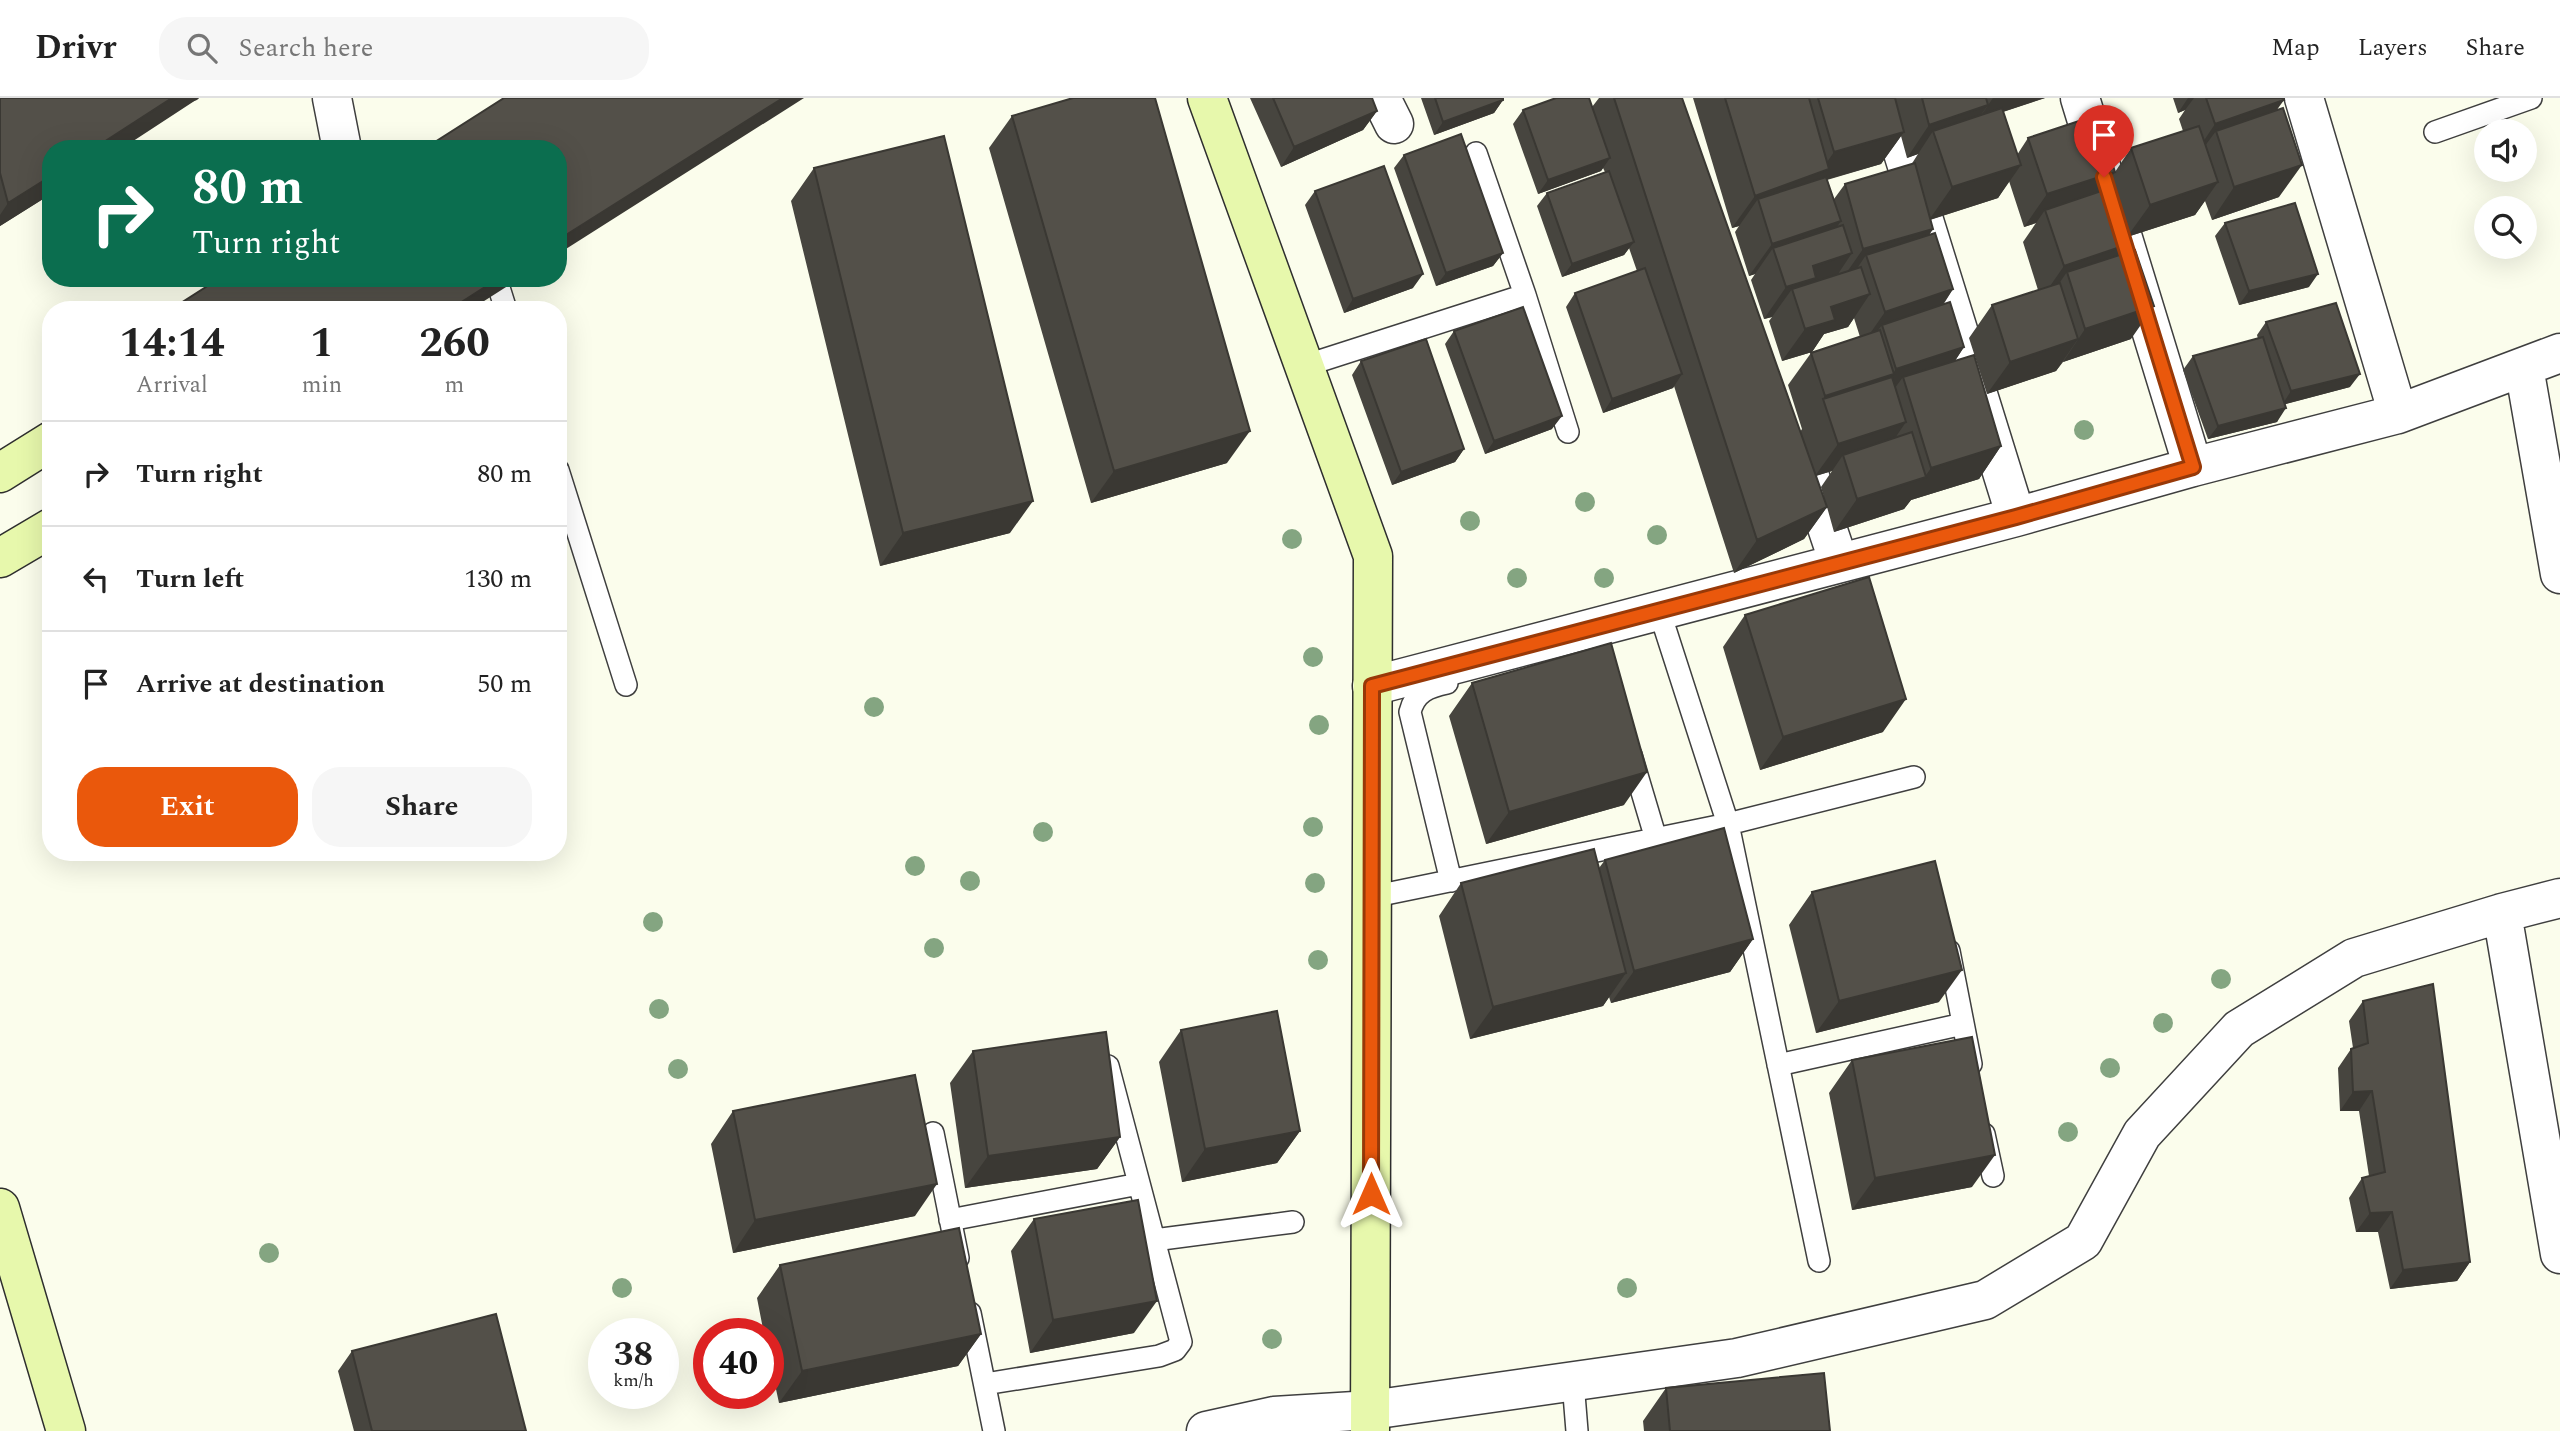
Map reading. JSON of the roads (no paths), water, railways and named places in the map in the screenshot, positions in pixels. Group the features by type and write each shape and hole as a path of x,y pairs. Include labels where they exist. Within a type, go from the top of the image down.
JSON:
{"street":[{"path":"332,98 340,140"},
{"path":"1207,98 1373,556 1370,1420"},
{"path":"1886,98 2016,517"},
{"path":"2080,98 2193,467"},
{"path":"2304,98 2398,414"},
{"path":"1372,686 2398,414 2560,353"},
{"path":"2524,367 2560,574"},
{"path":"1794,433 1839,563"},
{"path":"0,474 42,447"},
{"path":"0,558 42,532"},
{"path":"1206,1431 1274,1416 1370,1420 1573,1382 1737,1358 1984,1300 2083,1241 2142,1134 2239,1029 2354,958 2560,898"},
{"path":"2502,913 2560,1254"},
{"path":"0,1209 66,1431"}],"lane":[{"path":"2435,132 2531,98"},
{"path":"1476,153 1569,432"},
{"path":"1304,366 1525,295"},
{"path":"567,498 626,685"},
{"path":"1659,610 1728,824 1819,1261"},
{"path":"1451,881 1412,727 1410,712 1413,700 1427,688 1579,652"},
{"path":"1624,732 1656,839"},
{"path":"1371,898 1728,824 1914,777"},
{"path":"1945,929 1975,1087"},
{"path":"1778,1065 1963,1024"},
{"path":"985,1384 1159,1356 1175,1350 1181,1342 1108,1066"},
{"path":"1980,1113 1993,1176"},
{"path":"933,1133 994,1431"},
{"path":"950,1220 1139,1184"},
{"path":"1154,1240 1293,1222"},
{"path":"1573,1382 1577,1431"}]}
